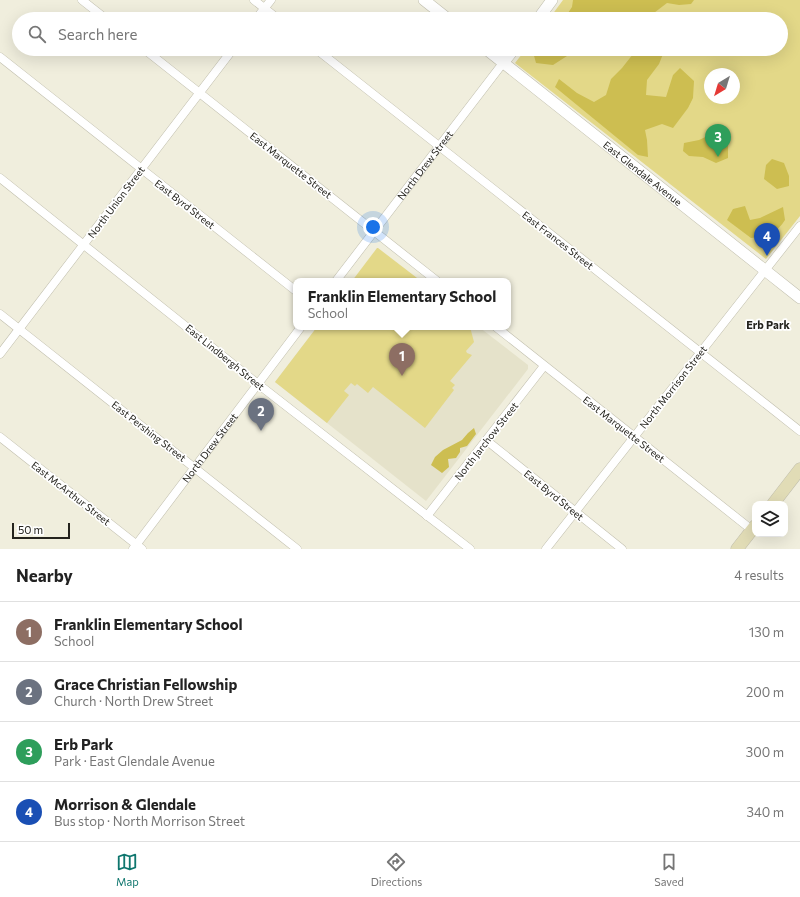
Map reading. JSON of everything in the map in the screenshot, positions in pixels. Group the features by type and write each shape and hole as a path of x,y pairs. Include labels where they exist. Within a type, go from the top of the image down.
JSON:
{"main road":[{"path":"775,501 800,469"},
{"path":"738,548 752,530"}],"street":[{"path":"82,0 97,12"},
{"path":"254,0 269,12"},
{"path":"261,12 271,0"},
{"path":"424,0 439,12"},
{"path":"543,12 552,0"},
{"name":"East Marquette Street","path":"153,56 433,278"},
{"name":"North Union Street","path":"0,354 227,56"},
{"name":"East Frances Street","path":"325,56 800,431"},
{"name":"East Glendale Avenue","path":"494,56 800,298"},
{"name":"North Drew Street","path":"338,278 508,56"},
{"name":"East Byrd Street","path":"0,57 293,289"},
{"name":"East Lindbergh Street","path":"0,178 258,384 470,549"},
{"name":"North Morrison Street","path":"546,549 800,226"},
{"name":"East Pershing Street","path":"0,314 298,549"},
{"name":"North Drew Street","path":"137,548 299,330"},
{"name":"East Marquette Street","path":"500,330 634,437 752,526"},
{"name":"North Jarchow Street","path":"427,516 544,366"},
{"name":"East McArthur Street","path":"0,437 137,548"},
{"name":"East Byrd Street","path":"486,440 622,549"}],"shaded area":[{"path":"563,0 800,0 800,216 766,259 515,63 520,56 788,56 788,12 554,12"},
{"path":"573,0 694,0 691,4 679,5 667,3 655,12 569,12 572,7"},
{"path":"534,56 567,56 553,65 536,63"},
{"path":"631,56 662,56 659,64 647,80 646,95 666,97 673,75 680,68 694,81 693,98 688,108 673,128 662,124 645,130 648,157 638,155 555,87 559,79 577,93 594,102 606,95 611,79"},
{"path":"716,132 728,144 728,158 716,163 703,157 689,156 683,151 684,143 699,140"},
{"path":"772,159 784,163 789,176 789,186 777,189 764,179 766,165"},
{"path":"745,206 750,220 760,218 783,207 785,220 778,229 771,234 751,238 727,220 733,209"},
{"path":"378,248 417,278 354,278"},
{"path":"315,330 483,330 528,365 528,369 426,501 275,382"},
{"path":"315,330 471,330 474,342 466,351 472,355 450,381 455,385 452,388 454,390 425,428 373,387 368,393 357,384 355,386 351,383 344,391 349,395 327,423 275,382"},
{"path":"474,428 476,434 467,446 460,448 460,452 456,458 448,459 449,467 442,473 431,465 435,457 443,450 462,440"}],"place":[{"name":"Erb Park","path":"718,157"},
{"name":"Morrison & Glendale","path":"767,256"},
{"name":"Franklin Elementary School","path":"402,376"},
{"name":"Grace Christian Fellowship","path":"261,431"}],"district":[{"name":"Erb Park","path":"768,324"}]}
